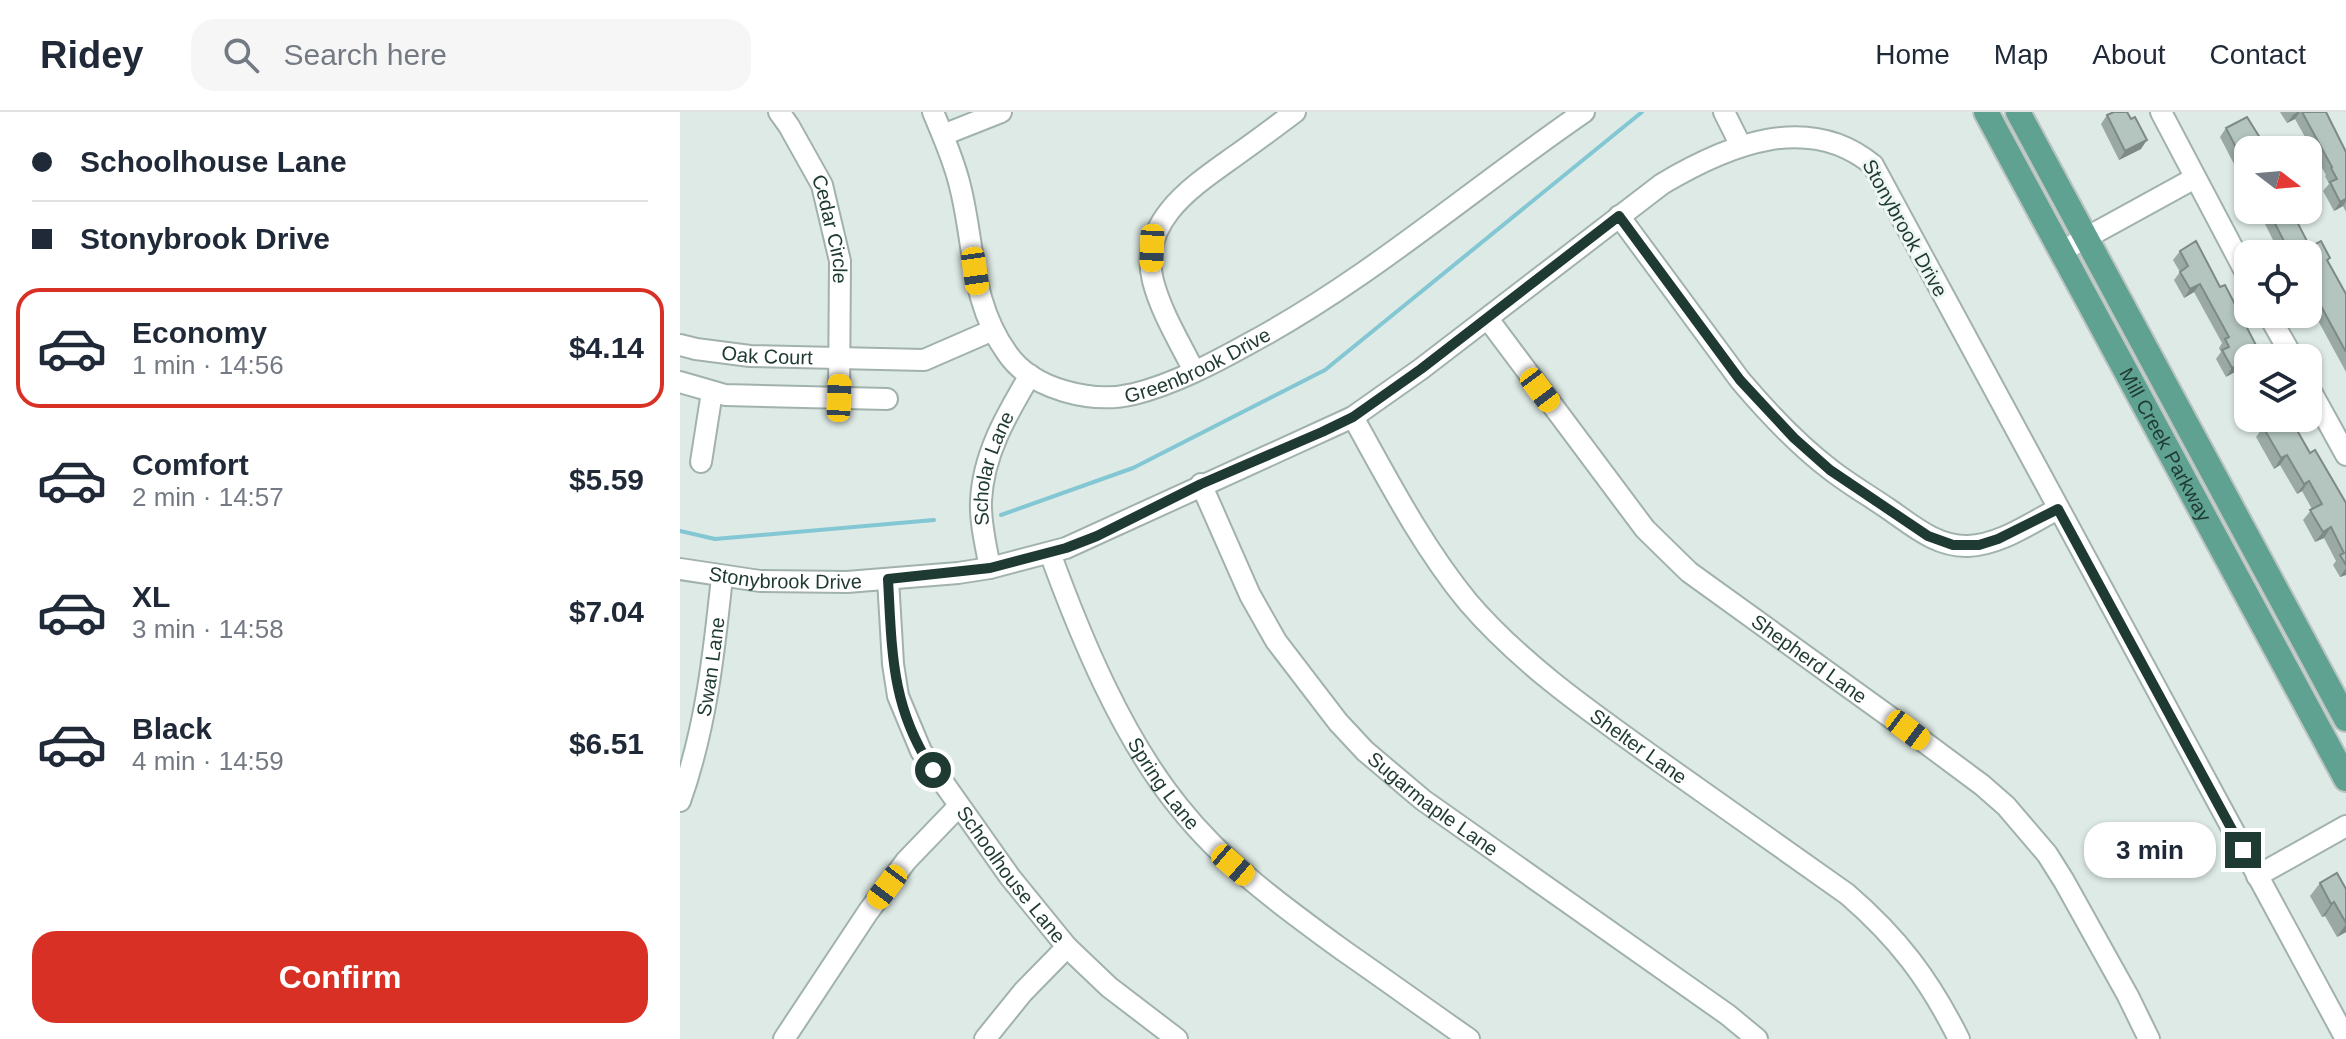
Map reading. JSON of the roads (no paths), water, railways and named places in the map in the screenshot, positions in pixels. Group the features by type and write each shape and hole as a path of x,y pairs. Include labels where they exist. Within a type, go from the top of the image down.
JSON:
{"main road":[{"name":"Mill Creek Parkway","path":"1986,112 2346,779"},
{"name":"Mill Creek Parkway","path":"2018,112 2346,719"}],"street":[{"name":"Cedar Circle","path":"779,112 822,185 840,261 839,398"},
{"name":"Greenbrook Drive","path":"933,112 961,186 977,290 993,330 1014,363 1030,375 1058,388 1102,396 1135,394 1194,371 1296,319 1584,112"},
{"path":"943,135 1001,112"},
{"path":"1194,371 1153,281 1151,264 1155,236 1166,215 1183,195 1295,112"},
{"path":"1724,112 1739,142"},
{"path":"2161,112 2234,251"},
{"name":"Stonybrook Drive","path":"680,569 722,577 803,582 888,579 990,568 1050,553 1097,536 1201,484 1353,417 1674,177 1739,142 1776,127 1794,124 1830,130 1861,150 1873,165 2346,1039"},
{"path":"2062,251 2195,178"},
{"path":"1619,216 1740,380 1772,416 1830,470 1928,536 1953,545 1979,545 1998,539 2058,509"},
{"name":"Shepherd Lane","path":"1488,319 1645,529 1666,552 1731,604 1982,785 2027,830 2064,881 2149,1039"},
{"name":"Oak Court","path":"680,345 750,356 924,360 993,330"},
{"name":"Scholar Lane","path":"990,568 981,500 986,468 997,434 1030,375"},
{"path":"680,382 725,395 887,399"},
{"path":"701,462 712,392"},
{"path":"2322,411 2346,455"},
{"name":"Shelter Lane","path":"1353,417 1422,538 1444,571 1494,631 1522,658 1600,718 1847,894 1877,920 1904,949 1927,981 1959,1039"},
{"name":"Sugarmaple Lane","path":"1201,484 1250,595 1276,641 1338,722 1365,751 1423,800 1728,1015 1757,1039"},
{"name":"Spring Lane","path":"1050,553 1091,656 1118,710 1179,808 1260,888 1469,1039"},
{"name":"Swan Lane","path":"680,801 697,746 708,694 722,577"},
{"name":"Schoolhouse Lane","path":"888,579 898,696 921,751 1010,877 1067,947 1109,987 1177,1039"},
{"path":"784,1039 896,874 958,807"},
{"path":"2257,876 2346,826"},
{"path":"985,1039 1023,992 1067,947"}],"waterway":[{"path":"1001,515 1133,468 1325,370 1642,112"},
{"path":"680,531 715,539 934,520"}]}
